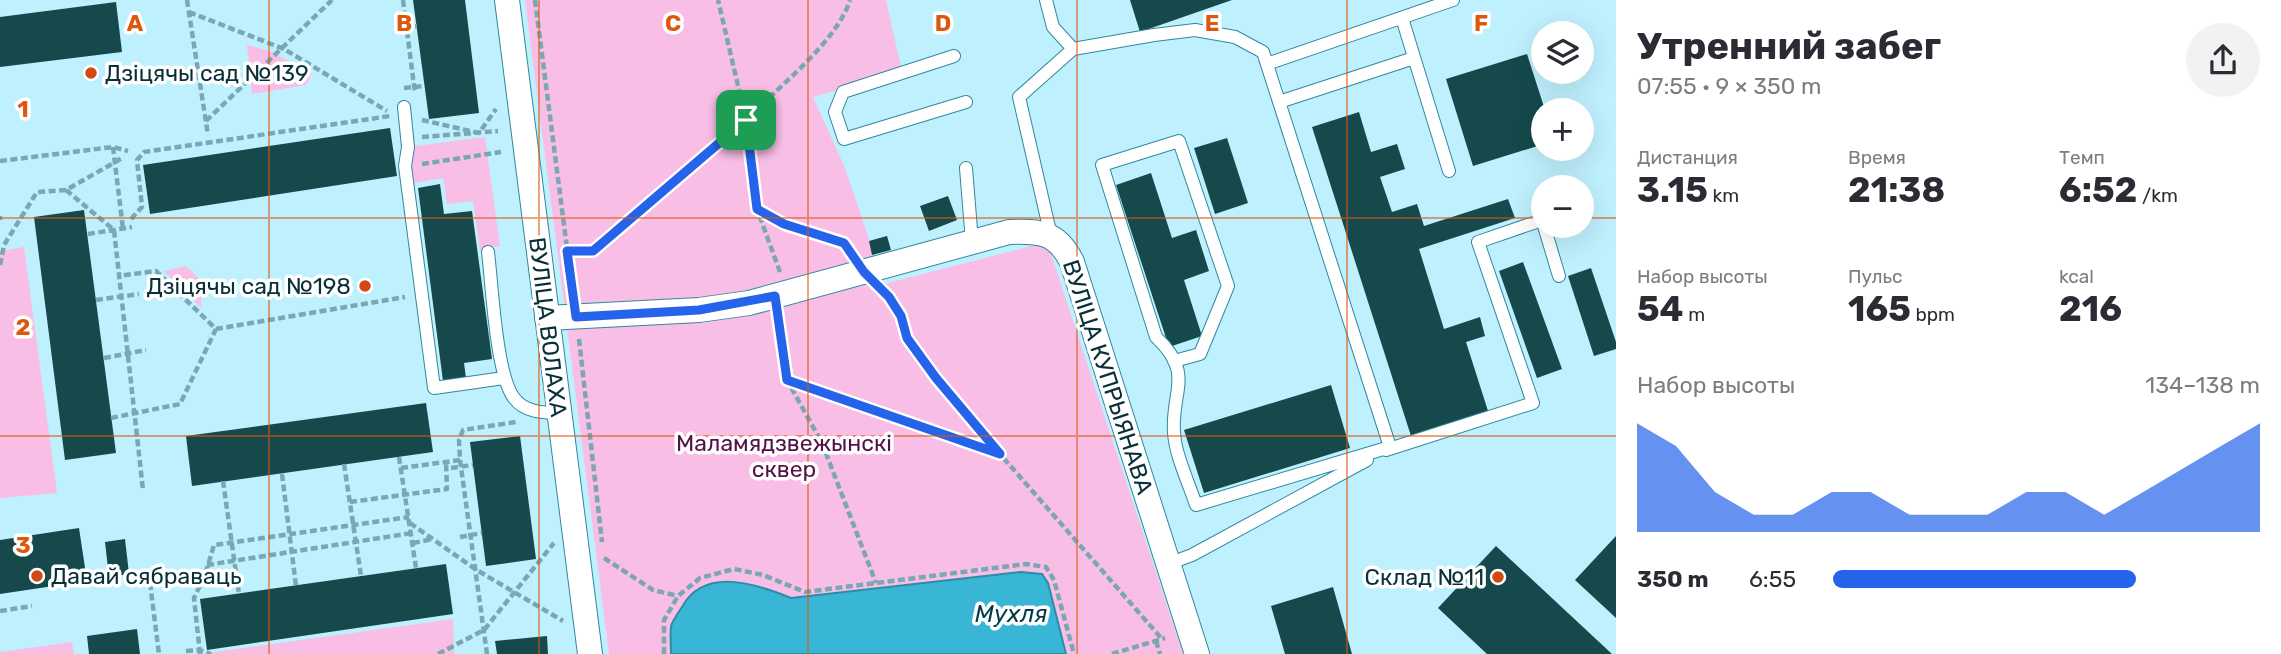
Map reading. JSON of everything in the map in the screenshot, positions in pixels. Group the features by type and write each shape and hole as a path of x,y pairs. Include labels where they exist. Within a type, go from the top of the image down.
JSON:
{"street":[{"name":"ВУЛІЦА ВОЛАХА","path":"506,0 590,654"},
{"name":"ВУЛІЦА КУПРЫЯНАВА","path":"547,318 699,310 782,295 1009,232 1032,232 1051,236 1064,246 1072,262 1197,654"}],"lane":[{"path":"1045,0 1053,27 1073,50"},
{"path":"1268,64 1453,0"},
{"path":"1402,18 1449,171"},
{"path":"1051,236 1018,97 1073,50 1195,30 1234,37 1264,52 1390,447"},
{"path":"954,55 843,92 835,112 844,139 966,102"},
{"path":"1279,102 1414,58"},
{"path":"404,111 408,147 405,166 434,388 504,378"},
{"path":"1174,361 1200,354 1228,286 1179,141 1102,165 1156,337 1172,352 1174,361 1181,386 1174,433 1196,505 1533,403 1478,242 1531,224"},
{"path":"966,168 972,242"},
{"path":"1548,238 1559,276"},
{"path":"488,252 504,378 514,399 537,412 559,413"},
{"path":"1168,564 1192,555 1390,447"}],"path":[{"path":"187,0 208,135"},
{"path":"206,121 332,0"},
{"path":"403,0 416,97"},
{"path":"535,0 606,572"},
{"path":"718,0 746,120 757,209 782,295 787,380 822,443 876,583"},
{"path":"567,251 593,251 746,120 825,40 846,13 850,0"},
{"path":"189,12 284,49 387,110 388,116"},
{"path":"394,29 417,26"},
{"path":"400,88 425,86"},
{"path":"479,133 496,109"},
{"path":"131,219 142,207 137,160 144,152 388,116 404,111 427,123 479,133"},
{"path":"421,137 498,131"},
{"path":"0,161 113,147 128,151"},
{"path":"113,147 123,229"},
{"path":"405,166 501,152"},
{"path":"0,265 2,246 37,192 66,190 124,157"},
{"path":"66,190 114,230 143,490"},
{"path":"757,209 784,224 844,243 864,272 889,297 901,316 907,338 936,378 1162,639"},
{"path":"88,234 131,227"},
{"path":"118,276 156,271 216,329"},
{"path":"96,300 139,294"},
{"path":"216,329 421,294"},
{"path":"111,418 180,404 216,329"},
{"path":"103,358 146,350"},
{"path":"787,380 1000,454"},
{"path":"488,654 460,467 459,440 463,430 513,422"},
{"path":"400,457 416,568"},
{"path":"401,468 460,460"},
{"path":"350,502 447,489 446,461"},
{"path":"344,464 361,576"},
{"path":"451,468 473,465"},
{"path":"282,474 296,586"},
{"path":"223,481 239,594"},
{"path":"200,652 194,598 214,545 353,524 409,520 475,569 564,622"},
{"path":"207,565 412,533"},
{"path":"460,537 482,533"},
{"path":"413,543 434,539"},
{"path":"438,654 484,631 554,542"},
{"path":"604,558 653,590 678,596"},
{"path":"664,654 664,620 678,596 700,578 734,569 763,575 806,592 1026,564 1046,567 1054,580 1074,654"},
{"path":"150,583 159,654"},
{"path":"0,611 32,606"},
{"path":"1112,654 1175,635"},
{"path":"1156,641 1160,654"},
{"path":"186,651 211,654"}],"green space":[{"name":"Маламядзвежынскі сквер","path":"525,0 886,0 902,72 813,97 845,168 884,284 1047,242 1183,654 609,654"},
{"path":"247,45 270,51 312,73 306,85 252,94"},
{"path":"485,137 500,246 480,250 473,201 447,204 443,178 414,183 408,147"},
{"path":"24,247 57,493 0,498 0,251"},
{"path":"186,266 202,281 201,308 164,271"},
{"path":"453,619 454,654 202,654 208,653"},
{"path":"72,642 74,654 0,654 0,652"}],"water":[{"name":"Мухля","path":"1021,572 1042,574 1048,583 1066,654 671,654 671,626 677,614 692,594 717,582 747,584 791,598"}],"building":[{"path":"413,0 465,0 479,113 429,119"},
{"path":"1130,0 1232,0 1140,32"},
{"path":"116,2 122,52 0,67 0,17"},
{"path":"1527,54 1531,66 1531,84 1537,84 1541,98 1531,98 1531,148 1473,166 1446,79"},
{"path":"1359,112 1371,152 1397,144 1405,169 1380,177 1392,212 1417,204 1424,226 1508,199 1515,218 1419,249 1444,329 1480,317 1485,336 1466,342 1488,411 1411,436 1312,127"},
{"path":"390,128 397,176 150,214 143,165"},
{"path":"1227,138 1248,203 1215,214 1194,148"},
{"path":"1151,173 1172,238 1196,230 1209,271 1184,280 1202,336 1169,347 1116,185"},
{"path":"440,184 444,214 472,211 492,359 464,363 466,378 443,381 418,188"},
{"path":"948,196 957,220 929,231 920,206"},
{"path":"84,210 116,453 65,460 34,217"},
{"path":"887,236 891,250 872,255 869,241"},
{"path":"1523,262 1562,369 1537,378 1499,271"},
{"path":"1591,268 1616,342 1616,349 1594,356 1568,276"},
{"path":"1331,385 1350,448 1204,493 1184,430"},
{"path":"426,403 433,452 192,486 186,436"},
{"path":"520,436 536,559 486,566 470,442"},
{"path":"79,528 87,581 0,594 0,540"},
{"path":"1616,536 1616,618 1575,580"},
{"path":"125,539 129,574 109,577 105,542"},
{"name":"Склад №11","path":"1496,546 1612,654 1487,654 1438,608"},
{"path":"446,564 453,614 207,650 200,599"},
{"path":"1333,587 1352,654 1285,654 1271,606"},
{"path":"137,629 140,654 89,654 87,636"},
{"path":"547,636 548,654 497,654 495,641"}],"place":[{"name":"Дзіцячы сад №139","path":"91,73"},
{"name":"Дзіцячы сад №198","path":"365,286"},
{"name":"Давай сябраваць","path":"37,576"},
{"name":"Склад №11","path":"1498,577"}],"route":[{"path":"746,120 757,209 784,224 844,243 874,284 889,297 901,316 907,338 936,378 1000,454 787,380 775,296 749,303 699,310 576,317 567,251 593,251 746,120"}]}
